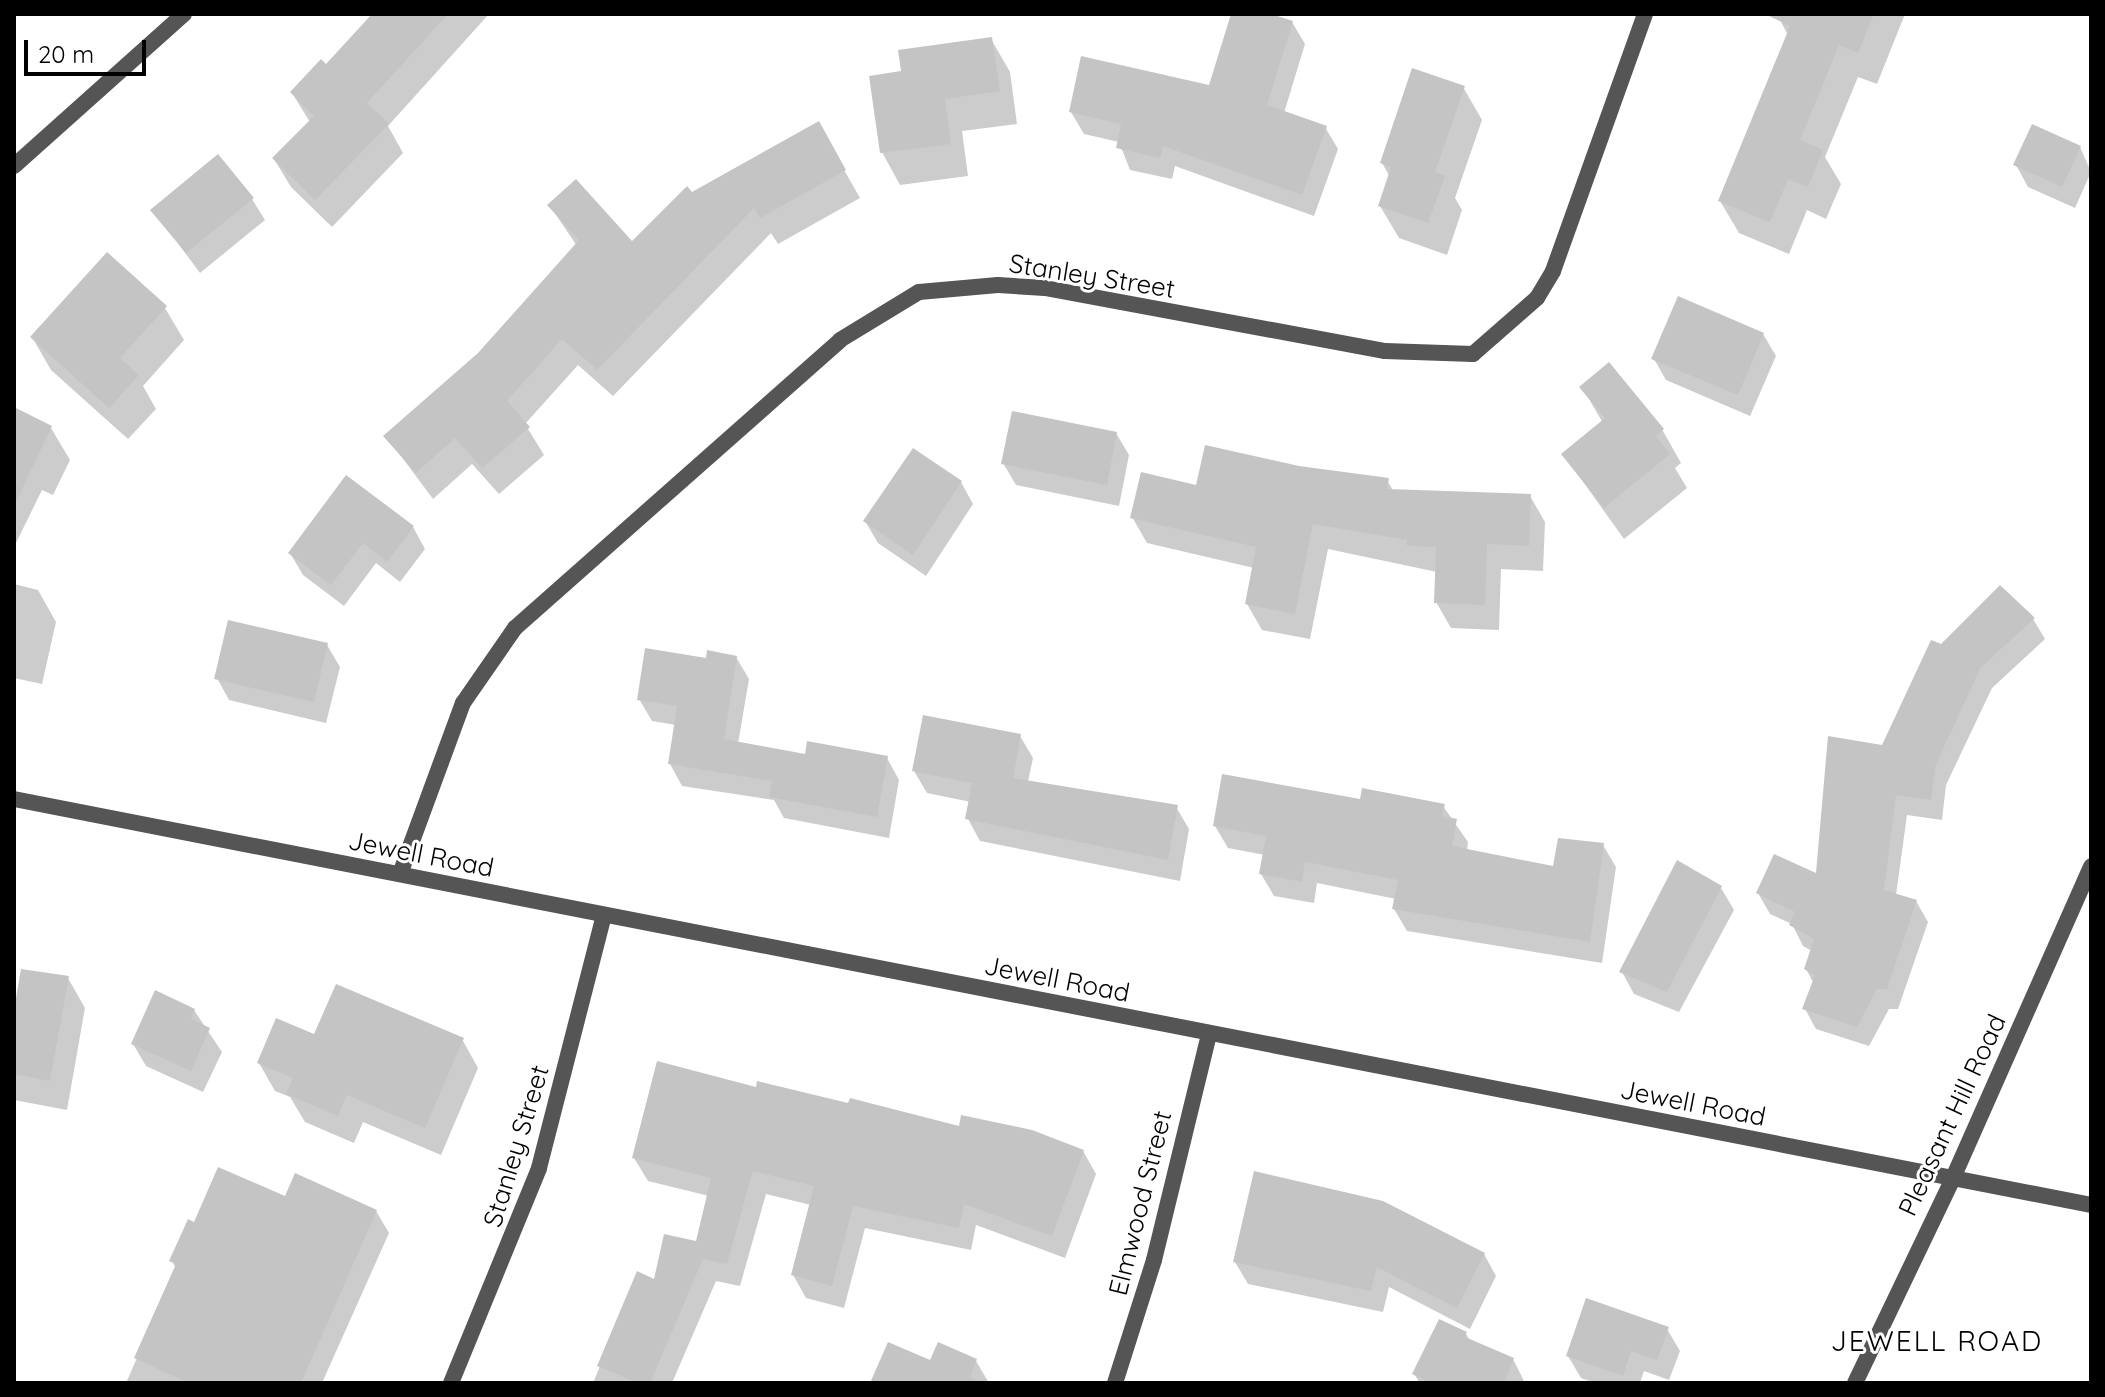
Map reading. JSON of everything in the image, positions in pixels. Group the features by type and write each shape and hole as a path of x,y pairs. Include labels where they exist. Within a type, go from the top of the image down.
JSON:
{"street":[{"path":"14,166 184,14"},
{"name":"Stanley Street","path":"400,874 463,703 515,628 840,340 919,292 998,285 1045,288 1385,351 1473,354 1537,298 1553,271 1645,14"},
{"name":"Jewell Road","path":"14,799 2091,1205"},
{"name":"Pleasant Hill Road","path":"1855,1383 1953,1178 2091,866"},
{"name":"Stanley Street","path":"451,1383 539,1168 604,915"},
{"name":"Elmwood Street","path":"1115,1383 1154,1260 1209,1034"}],"building":[{"path":"372,14 448,14 367,103 389,124 315,200 272,158 314,116 290,92 321,59 326,64"},
{"path":"1231,14 1271,14 1293,21 1267,105 1327,126 1302,195 1163,146 1160,158 1116,148 1121,124 1069,112 1081,56 1209,85"},
{"path":"1765,14 1874,14 1858,53 1839,45 1800,140 1823,150 1808,187 1788,179 1770,222 1718,201 1790,26"},
{"path":"992,37 1000,91 945,99 951,144 880,153 869,76 901,71 898,50"},
{"path":"1412,68 1465,86 1435,172 1445,176 1428,223 1378,206 1391,167 1380,163"},
{"path":"819,121 846,170 760,218 754,208 597,370 562,339 507,401 530,427 482,468 455,438 416,473 383,436 478,353 579,240 547,205 576,179 632,241 687,186 692,192"},
{"path":"2032,124 2081,146 2062,187 2013,165"},
{"path":"218,154 254,198 186,253 150,210"},
{"path":"107,252 167,306 120,358 139,375 109,408 30,337"},
{"path":"1678,296 1764,333 1738,395 1651,359"},
{"path":"1609,362 1664,429 1656,436 1670,454 1604,508 1561,454 1605,418 1579,387"},
{"path":"14,407 52,426 14,506"},
{"path":"1012,411 1117,432 1107,485 1001,464"},
{"path":"1205,445 1299,466 1389,478 1387,489 1531,494 1529,546 1487,544 1485,605 1434,603 1436,547 1407,546 1407,540 1313,524 1295,614 1245,604 1256,547 1130,518 1141,472 1196,485"},
{"path":"913,448 962,481 913,555 863,521"},
{"path":"346,475 414,526 387,562 363,543 331,585 288,553"},
{"path":"2000,585 2035,618 1981,667 1936,764 1931,800 1896,795 1884,890 1917,900 1887,989 1877,989 1857,1027 1802,1009 1815,975 1804,969 1814,939 1789,925 1795,912 1756,893 1774,854 1816,873 1828,736 1882,745 1931,640 1941,644"},
{"path":"228,620 328,643 314,702 214,679"},
{"path":"645,648 706,658 707,650 737,656 724,739 805,754 807,741 888,756 877,817 769,797 772,781 668,764 677,706 637,700"},
{"path":"923,715 1021,734 1013,778 1178,805 1168,860 965,819 972,783 912,771"},
{"path":"1222,774 1360,799 1362,788 1445,804 1442,816 1457,819 1452,846 1553,866 1558,838 1604,843 1590,942 1392,909 1398,880 1305,862 1302,882 1259,874 1266,836 1213,826"},
{"path":"1677,860 1722,886 1667,992 1619,972"},
{"path":"21,969 69,976 50,1081 14,1074 14,1010"},
{"path":"336,984 464,1038 425,1128 347,1095 338,1116 286,1094 293,1078 257,1063 276,1018 314,1034"},
{"path":"155,990 195,1009 191,1019 210,1028 191,1071 131,1044"},
{"path":"657,1061 756,1087 757,1081 848,1103 850,1098 959,1126 961,1115 1032,1130 1084,1150 1052,1236 964,1204 959,1228 853,1206 832,1286 791,1275 814,1186 753,1171 727,1264 703,1259 650,1383 638,1383 597,1366 637,1271 654,1279 664,1234 696,1241 711,1178 632,1158"},
{"path":"218,1167 285,1196 295,1173 377,1210 301,1383 189,1383 134,1358 176,1264 169,1261 188,1219 194,1222"},
{"path":"1254,1171 1383,1201 1485,1253 1457,1308 1377,1267 1371,1291 1233,1262"},
{"path":"1586,1298 1669,1327 1657,1360 1631,1351 1623,1376 1566,1356"},
{"path":"1439,1319 1467,1332 1465,1337 1514,1358 1504,1383 1431,1383 1412,1374"},
{"path":"888,1342 930,1360 938,1342 977,1359 970,1377 983,1383 870,1383"}],"district":[{"name":"JEWELL ROAD","path":"1937,1341"}]}
